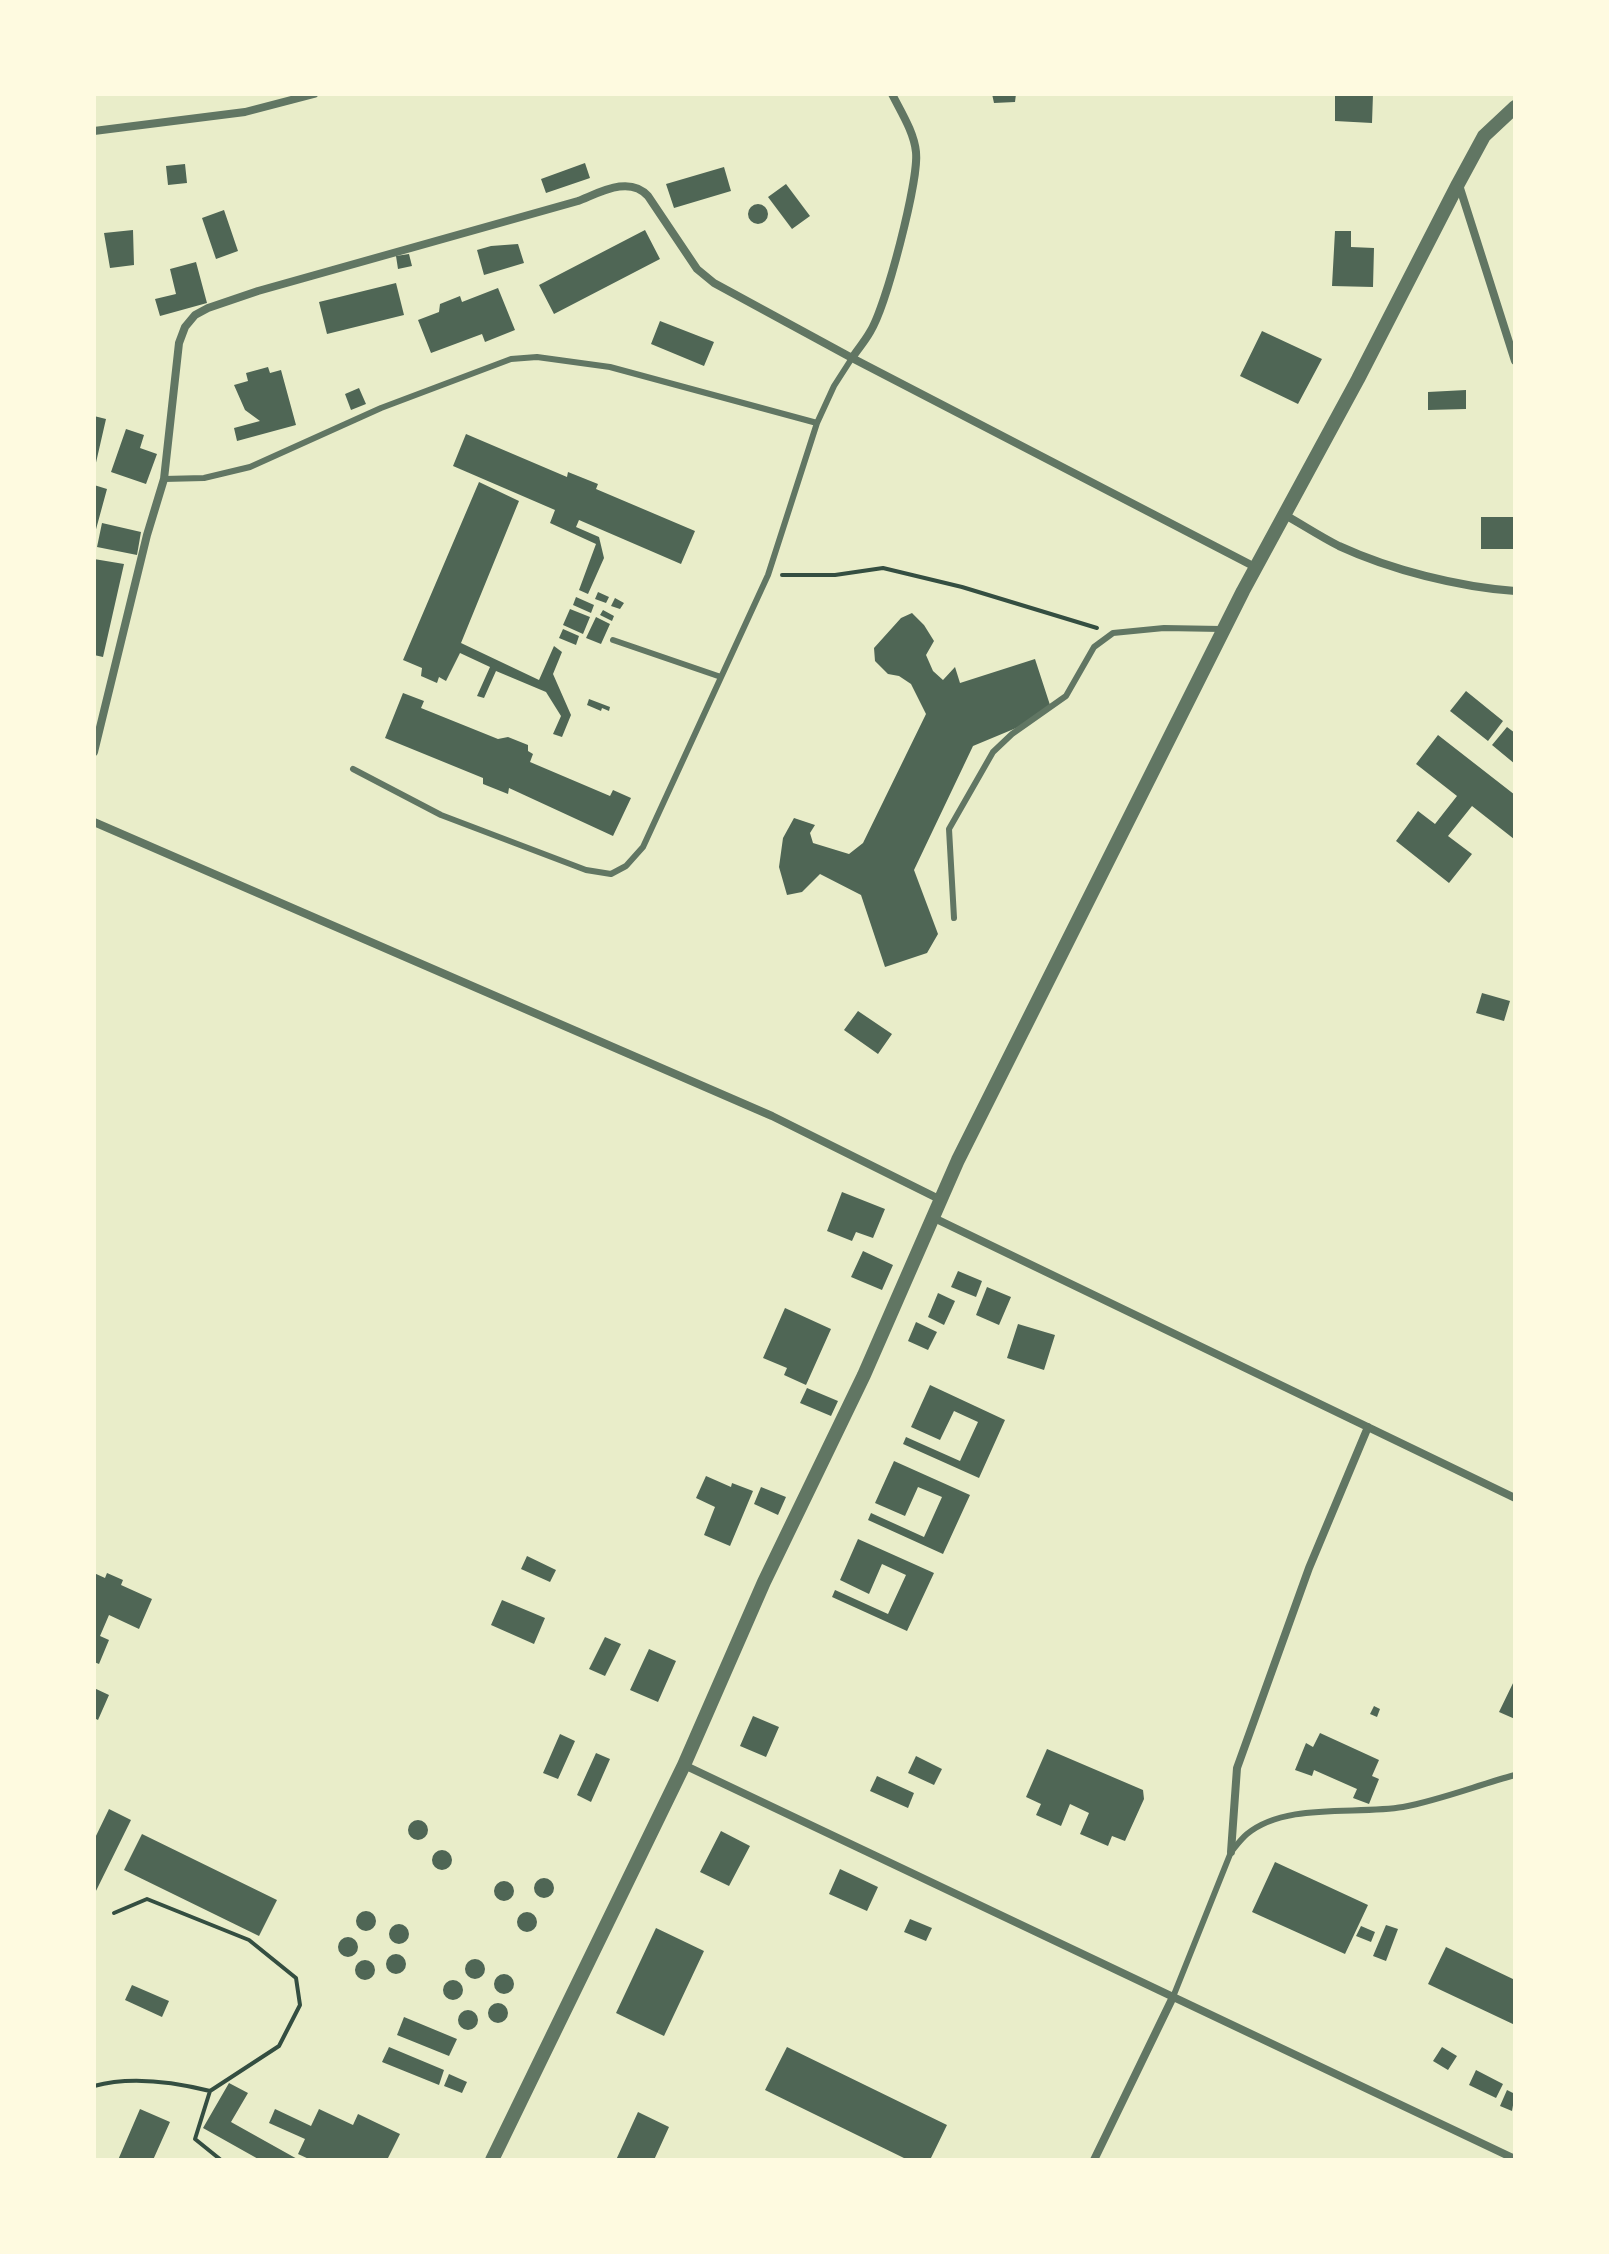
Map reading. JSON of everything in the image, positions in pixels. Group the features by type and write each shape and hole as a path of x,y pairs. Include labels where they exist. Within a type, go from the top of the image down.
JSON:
{"street":[{"path":"94,131 245,112 314,94"},
{"path":"852,358 871,332 882,305 911,200 916,152 910,131 892,94"},
{"path":"492,2160 684,1765 764,1582 864,1375 939,1199 1224,629 1458,184 1484,136 1515,107"},
{"path":"1458,184 1515,361"},
{"path":"94,752 147,535 164,479 179,343 185,327 195,315 258,291 578,201 609,189 632,185 641,188 697,269 706,276 788,325 1257,568"},
{"path":"1285,515 1339,546 1388,564 1479,588 1515,591"},
{"path":"94,822 772,1116 939,1199"},
{"path":"931,1217 1515,1498"},
{"path":"1231,1852 1237,1768 1309,1568 1368,1427"},
{"path":"684,1765 1515,2159"},
{"path":"1094,2160 1173,1997"}],"lane":[{"path":"164,479 204,478 250,467 381,408 511,359 537,357 610,367 817,423"},
{"path":"353,769 441,815 572,865 611,874 626,866 643,847 768,575 817,423 834,386 852,358"},
{"path":"954,918 949,829 993,752 1012,734 1066,696 1094,647 1113,633 1164,628 1224,629"},
{"path":"613,640 721,677"},
{"path":"1173,1997 1231,1852 1248,1834 1267,1822 1314,1811 1379,1811 1408,1806 1515,1775"}],"path":[{"path":"768,575 835,575 883,568 962,587 1113,633"},
{"path":"114,1913 147,1899 249,1940 296,1978 300,2005 279,2046 210,2091 195,2139 221,2160"},
{"path":"94,2086 111,2081 165,2083 210,2091"}],"building":[{"path":"992,94 1016,94 1015,102 994,103"},
{"path":"1335,94 1373,94 1372,123 1335,121"},
{"path":"585,163 590,178 546,193 541,179"},
{"path":"185,164 187,183 168,185 166,166"},
{"path":"724,167 731,191 674,208 666,184"},
{"path":"786,184 810,216 792,229 768,197"},
{"path":"754,204 762,204 768,214 762,224 754,224 748,218 748,210"},
{"path":"224,210 238,251 216,259 202,218"},
{"path":"133,230 134,265 110,268 104,233"},
{"path":"645,230 660,259 554,314 539,285"},
{"path":"1335,231 1351,231 1351,247 1374,248 1373,287 1332,286"},
{"path":"518,244 524,263 484,275 477,250"},
{"path":"409,254 412,266 398,269 396,256"},
{"path":"196,262 207,303 160,316 155,299 176,294 170,269"},
{"path":"396,283 404,315 327,334 319,302"},
{"path":"498,288 515,330 485,342 482,334 431,353 418,320 439,312 440,304 460,296 462,302"},
{"path":"660,321 714,342 704,366 651,344"},
{"path":"1262,331 1322,359 1298,404 1240,376"},
{"path":"268,367 270,373 281,370 296,425 237,441 234,428 260,421 245,410 234,385 248,381 246,373"},
{"path":"359,388 366,404 351,410 345,394"},
{"path":"1466,390 1466,409 1428,410 1428,392"},
{"path":"94,416 106,419 95,467 94,467"},
{"path":"126,429 144,435 140,448 157,454 146,484 111,472"},
{"path":"466,434 567,477 568,472 598,484 596,489 695,531 681,564 579,520 576,527 599,537 604,558 588,594 579,590 596,544 550,523 555,510 453,466"},
{"path":"479,482 519,501 461,643 539,680 554,646 562,652 553,674 571,715 562,737 553,734 561,716 546,692 496,671 484,698 477,696 490,667 460,653 446,681 439,677 437,683 421,676 422,668 403,660"},
{"path":"94,485 107,489 95,533 94,533"},
{"path":"1481,517 1514,517 1514,549 1481,549"},
{"path":"102,523 141,532 137,555 97,547"},
{"path":"94,559 124,564 103,657 94,655"},
{"path":"598,592 609,597 606,603 595,599"},
{"path":"576,597 594,605 591,613 573,605"},
{"path":"615,598 624,603 620,609 611,606"},
{"path":"570,609 590,617 583,634 563,625"},
{"path":"603,610 614,616 612,621 600,615"},
{"path":"912,613 934,641 926,655 933,671 943,680 955,667 960,683 1035,659 1050,705 1021,726 973,746 914,870 938,934 927,953 885,967 861,895 820,874 802,892 787,895 779,867 783,838 794,818 815,825 810,833 813,843 849,854 863,843 926,714 911,684 899,676 888,674 875,661 874,648 901,618"},
{"path":"596,617 610,624 601,644 586,638"},
{"path":"563,629 579,636 576,645 559,638"},
{"path":"1466,691 1503,721 1488,741 1450,711"},
{"path":"403,693 424,701 421,708 498,739 508,737 528,745 528,751 533,754 530,762 610,796 613,790 631,798 613,836 509,788 508,794 483,784 483,778 385,738"},
{"path":"589,699 610,707 609,711 587,705"},
{"path":"1507,727 1515,733 1515,764 1492,745"},
{"path":"1438,735 1515,795 1514,839 1472,806 1448,836 1472,854 1449,883 1396,841 1418,811 1435,824 1457,796 1416,764"},
{"path":"1482,993 1510,1001 1504,1021 1476,1013"},
{"path":"858,1011 892,1034 878,1054 844,1030"},
{"path":"842,1192 885,1209 873,1238 856,1232 852,1241 827,1231"},
{"path":"863,1251 893,1265 882,1290 851,1277"},
{"path":"958,1271 982,1281 976,1297 951,1287"},
{"path":"987,1287 1011,1297 999,1325 976,1315"},
{"path":"938,1293 955,1301 944,1325 928,1317"},
{"path":"785,1308 831,1329 806,1385 784,1375 787,1368 763,1358"},
{"path":"916,1322 937,1332 928,1350 908,1341"},
{"path":"1018,1324 1055,1335 1044,1370 1007,1358"},
{"path":"930,1385 1005,1420 979,1478 903,1444 906,1437 960,1461 978,1422 954,1411 940,1440 911,1427"},
{"path":"807,1388 838,1401 831,1416 800,1403"},
{"path":"894,1461 970,1495 943,1554 868,1520 871,1513 924,1537 942,1497 918,1487 905,1516 875,1503"},
{"path":"706,1476 731,1487 732,1483 753,1491 730,1546 704,1535 715,1507 696,1498"},
{"path":"761,1487 786,1497 778,1515 754,1504"},
{"path":"858,1539 934,1573 907,1631 832,1597 835,1590 888,1614 906,1575 882,1564 869,1594 840,1580"},
{"path":"527,1556 556,1570 550,1582 521,1569"},
{"path":"94,1573 105,1578 107,1573 123,1580 121,1585 152,1599 139,1629 109,1615 100,1636 109,1640 99,1664 94,1662"},
{"path":"502,1600 545,1618 534,1644 491,1625"},
{"path":"605,1637 621,1644 605,1676 589,1669"},
{"path":"649,1649 676,1661 658,1702 630,1690"},
{"path":"1515,1679 1515,1719 1499,1712"},
{"path":"94,1688 109,1695 98,1720 94,1718"},
{"path":"1374,1706 1380,1709 1377,1717 1370,1714"},
{"path":"753,1716 779,1727 766,1757 740,1746"},
{"path":"1320,1733 1379,1760 1372,1776 1379,1779 1369,1804 1353,1798 1357,1789 1314,1770 1312,1776 1295,1770 1306,1743 1313,1747"},
{"path":"560,1734 575,1741 558,1779 543,1773"},
{"path":"1047,1749 1143,1790 1144,1799 1125,1841 1112,1836 1108,1846 1080,1834 1089,1813 1070,1804 1061,1826 1036,1815 1041,1804 1026,1797"},
{"path":"596,1753 610,1759 591,1802 577,1795"},
{"path":"916,1756 942,1769 934,1785 908,1773"},
{"path":"877,1776 914,1793 908,1808 870,1791"},
{"path":"109,1809 131,1820 94,1895 94,1840"},
{"path":"418,1820 425,1823 428,1830 425,1837 418,1840 411,1837 408,1830 411,1823"},
{"path":"721,1831 750,1846 729,1886 700,1872"},
{"path":"142,1834 277,1900 259,1936 124,1870"},
{"path":"442,1850 449,1853 452,1860 449,1867 442,1870 435,1867 432,1860 435,1853"},
{"path":"1275,1862 1368,1905 1345,1954 1252,1912"},
{"path":"840,1869 878,1887 867,1911 829,1894"},
{"path":"544,1878 551,1881 554,1888 551,1895 544,1898 537,1895 534,1888 537,1881"},
{"path":"504,1881 511,1884 514,1891 511,1898 504,1901 497,1898 494,1891 497,1884"},
{"path":"366,1911 373,1914 376,1921 373,1928 366,1931 359,1928 356,1921 359,1914"},
{"path":"527,1912 534,1915 537,1922 534,1929 527,1932 520,1929 517,1922 520,1915"},
{"path":"910,1919 932,1928 926,1941 904,1932"},
{"path":"399,1924 406,1927 409,1934 406,1941 399,1944 392,1941 389,1934 392,1927"},
{"path":"1386,1925 1398,1929 1386,1961 1373,1956"},
{"path":"1361,1926 1375,1932 1371,1942 1356,1936"},
{"path":"656,1928 704,1951 664,2036 616,2013"},
{"path":"348,1937 355,1940 358,1947 355,1954 348,1957 341,1954 338,1947 341,1940"},
{"path":"1446,1947 1515,1980 1515,2025 1428,1984"},
{"path":"396,1954 403,1957 406,1964 403,1971 396,1974 389,1971 386,1964 389,1957"},
{"path":"475,1959 482,1962 485,1969 482,1976 475,1979 468,1976 465,1969 468,1962"},
{"path":"365,1960 372,1963 375,1970 372,1977 365,1980 358,1977 355,1970 358,1963"},
{"path":"504,1974 511,1977 514,1984 511,1991 504,1994 497,1991 494,1984 497,1977"},
{"path":"453,1980 460,1983 463,1990 460,1997 453,2000 446,1997 443,1990 446,1983"},
{"path":"132,1985 169,2001 162,2017 125,2000"},
{"path":"498,2003 505,2006 508,2013 505,2020 498,2023 491,2020 488,2013 491,2006"},
{"path":"468,2010 475,2013 478,2020 475,2027 468,2030 461,2027 458,2020 461,2013"},
{"path":"404,2017 457,2039 449,2056 397,2035"},
{"path":"389,2047 444,2070 439,2085 382,2062"},
{"path":"787,2047 947,2125 930,2160 908,2160 765,2090"},
{"path":"1442,2047 1457,2056 1448,2070 1433,2061"},
{"path":"1476,2070 1503,2084 1496,2098 1469,2085"},
{"path":"449,2074 467,2082 462,2093 444,2086"},
{"path":"229,2083 248,2093 231,2122 299,2160 260,2160 203,2128"},
{"path":"1507,2090 1515,2094 1512,2111 1500,2106"},
{"path":"140,2109 170,2122 153,2160 118,2160"},
{"path":"275,2109 311,2126 319,2109 353,2125 358,2114 400,2134 387,2160 311,2160 298,2154 305,2139 269,2123"},
{"path":"638,2112 669,2127 654,2160 616,2160"}]}
